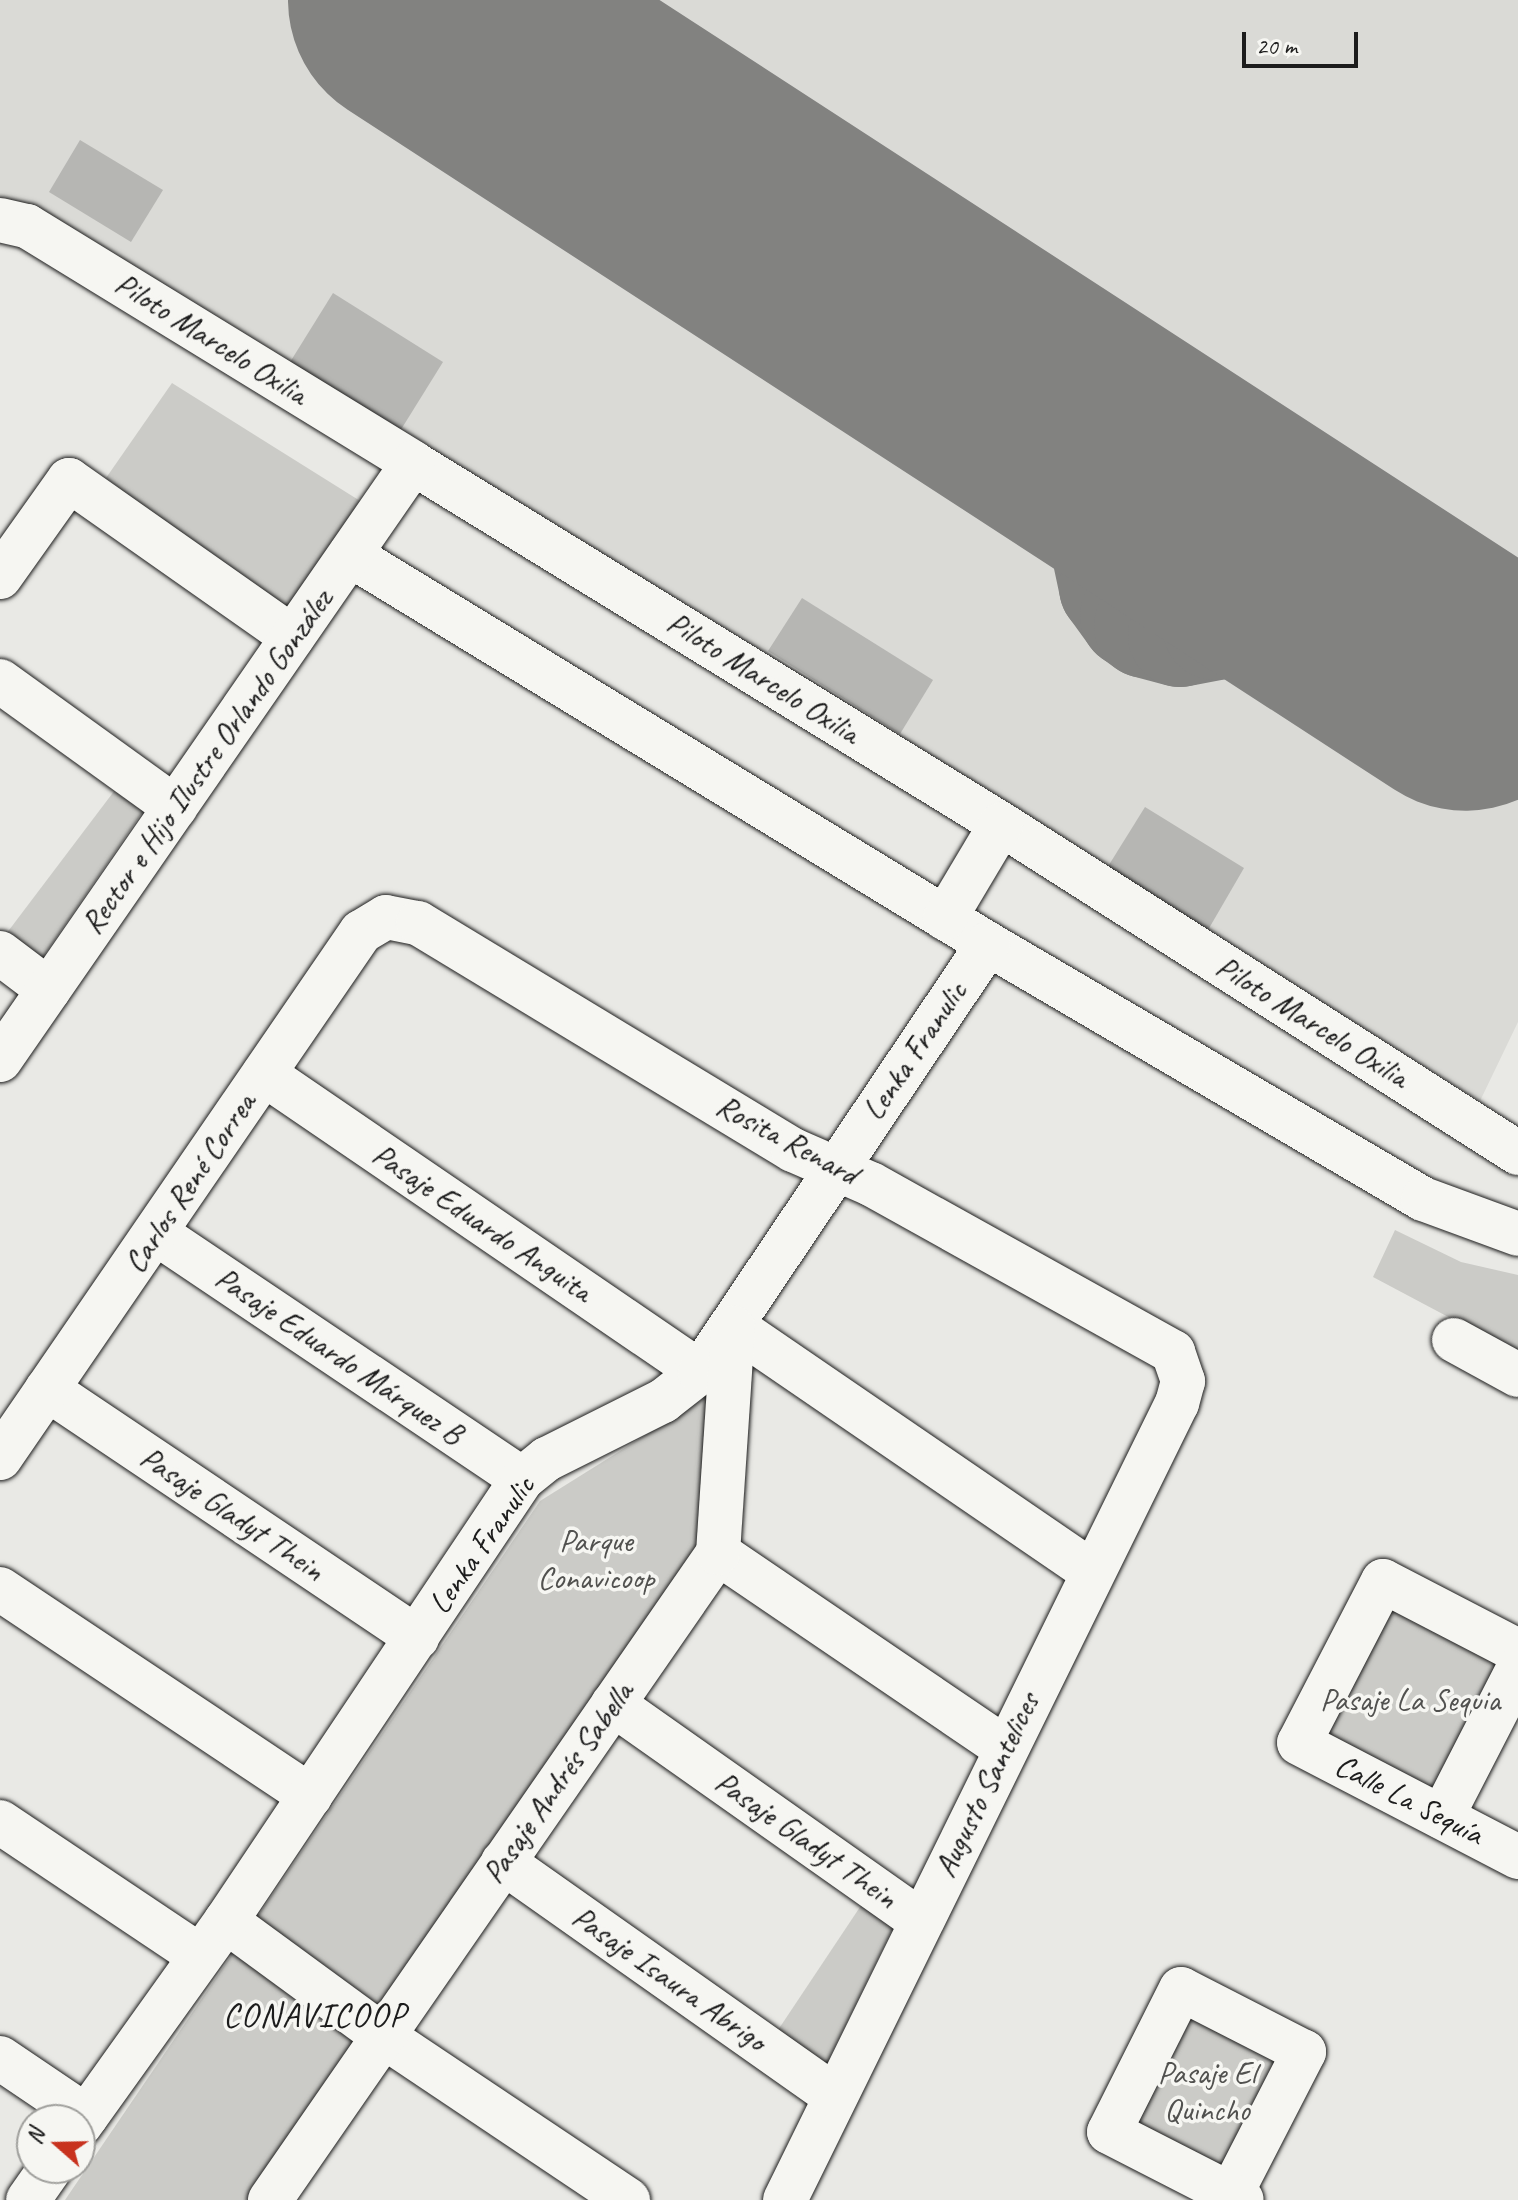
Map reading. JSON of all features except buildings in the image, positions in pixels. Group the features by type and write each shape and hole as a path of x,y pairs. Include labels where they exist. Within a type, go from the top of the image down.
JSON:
{"street":[{"name":"Piloto Marcelo Oxilia","path":"0,220 27,226 1001,824 1518,1153"},
{"name":"Rector e Hijo Ilustre Orlando González","path":"0,1060 413,463"},
{"path":"0,577 69,480 292,637"},
{"path":"350,555 988,944 1423,1199 1518,1234"},
{"path":"0,681 175,807"},
{"path":"945,918 1001,824"},
{"name":"Carlos René Correa","path":"0,1458 361,932 386,917"},
{"name":"Rosita Renard","path":"386,917 418,923 793,1150 835,1169 1165,1345 1182,1370"},
{"name":"Lenka Franulic","path":"94,2104 226,1921 522,1479 547,1459 663,1401 700,1372 988,944"},
{"path":"0,953 49,990"},
{"name":"Pasaje Eduardo Anguita","path":"264,1074 700,1372"},
{"name":"Pasaje Eduardo Márquez B","path":"156,1233 522,1479"},
{"path":"733,1326 718,1553 1005,1748"},
{"path":"733,1326 1091,1571"},
{"path":"1454,1340 1518,1375"},
{"name":"Augusto Santelices","path":"785,2200 1091,1571 1177,1403 1182,1370"},
{"name":"Pasaje Gladyt Thein","path":"47,1389 417,1638"},
{"name":"Pasaje Andrés Sabella","path":"270,2200 718,1553"},
{"name":"Calle La Sequía","path":"1518,1651 1383,1581 1299,1743 1518,1857"},
{"path":"0,1589 310,1796"},
{"path":"1442,1817 1518,1669"},
{"name":"Pasaje Gladyt Thein","path":"613,1704 921,1921"},
{"path":"0,1822 199,1955"},
{"name":"Pasaje Isaura Abrigo","path":"503,1862 835,2096"},
{"path":"226,1921 383,2036 628,2200"},
{"path":"1181,1989 1304,2052 1236,2197 1109,2132 1181,1989"},
{"path":"0,2058 62,2104"}],"shaded area":[{"path":"0,0 1518,0 1518,1022 1480,1101 505,493 397,436 0,202"}],"green space":[{"path":"172,383 365,504 284,613 106,478"},
{"path":"121,782 150,801 36,967 0,942"},
{"path":"1395,1230 1461,1262 1518,1275 1518,1354 1373,1277"},
{"name":"Parque Conavicoop","path":"724,1386 697,1552 246,2200 65,2200 76,2184 96,2184 96,2154 540,1501"},
{"name":"Pasaje La Sequia","path":"1387,1600 1504,1661 1432,1800 1315,1739"},
{"path":"866,1898 897,1920 827,2063 778,2030"},
{"name":"Pasaje El Quincho","path":"1187,2007 1288,2059 1227,2178 1126,2127"}],"taxiway":[{"path":"1050,411 1086,469 1111,587 1132,616 1146,626 1180,635 1215,628 1242,601 1261,548"}],"runway":[{"path":"419,0 1466,680"}],"district":[{"name":"CONAVICOOP","path":"315,2015"}]}
